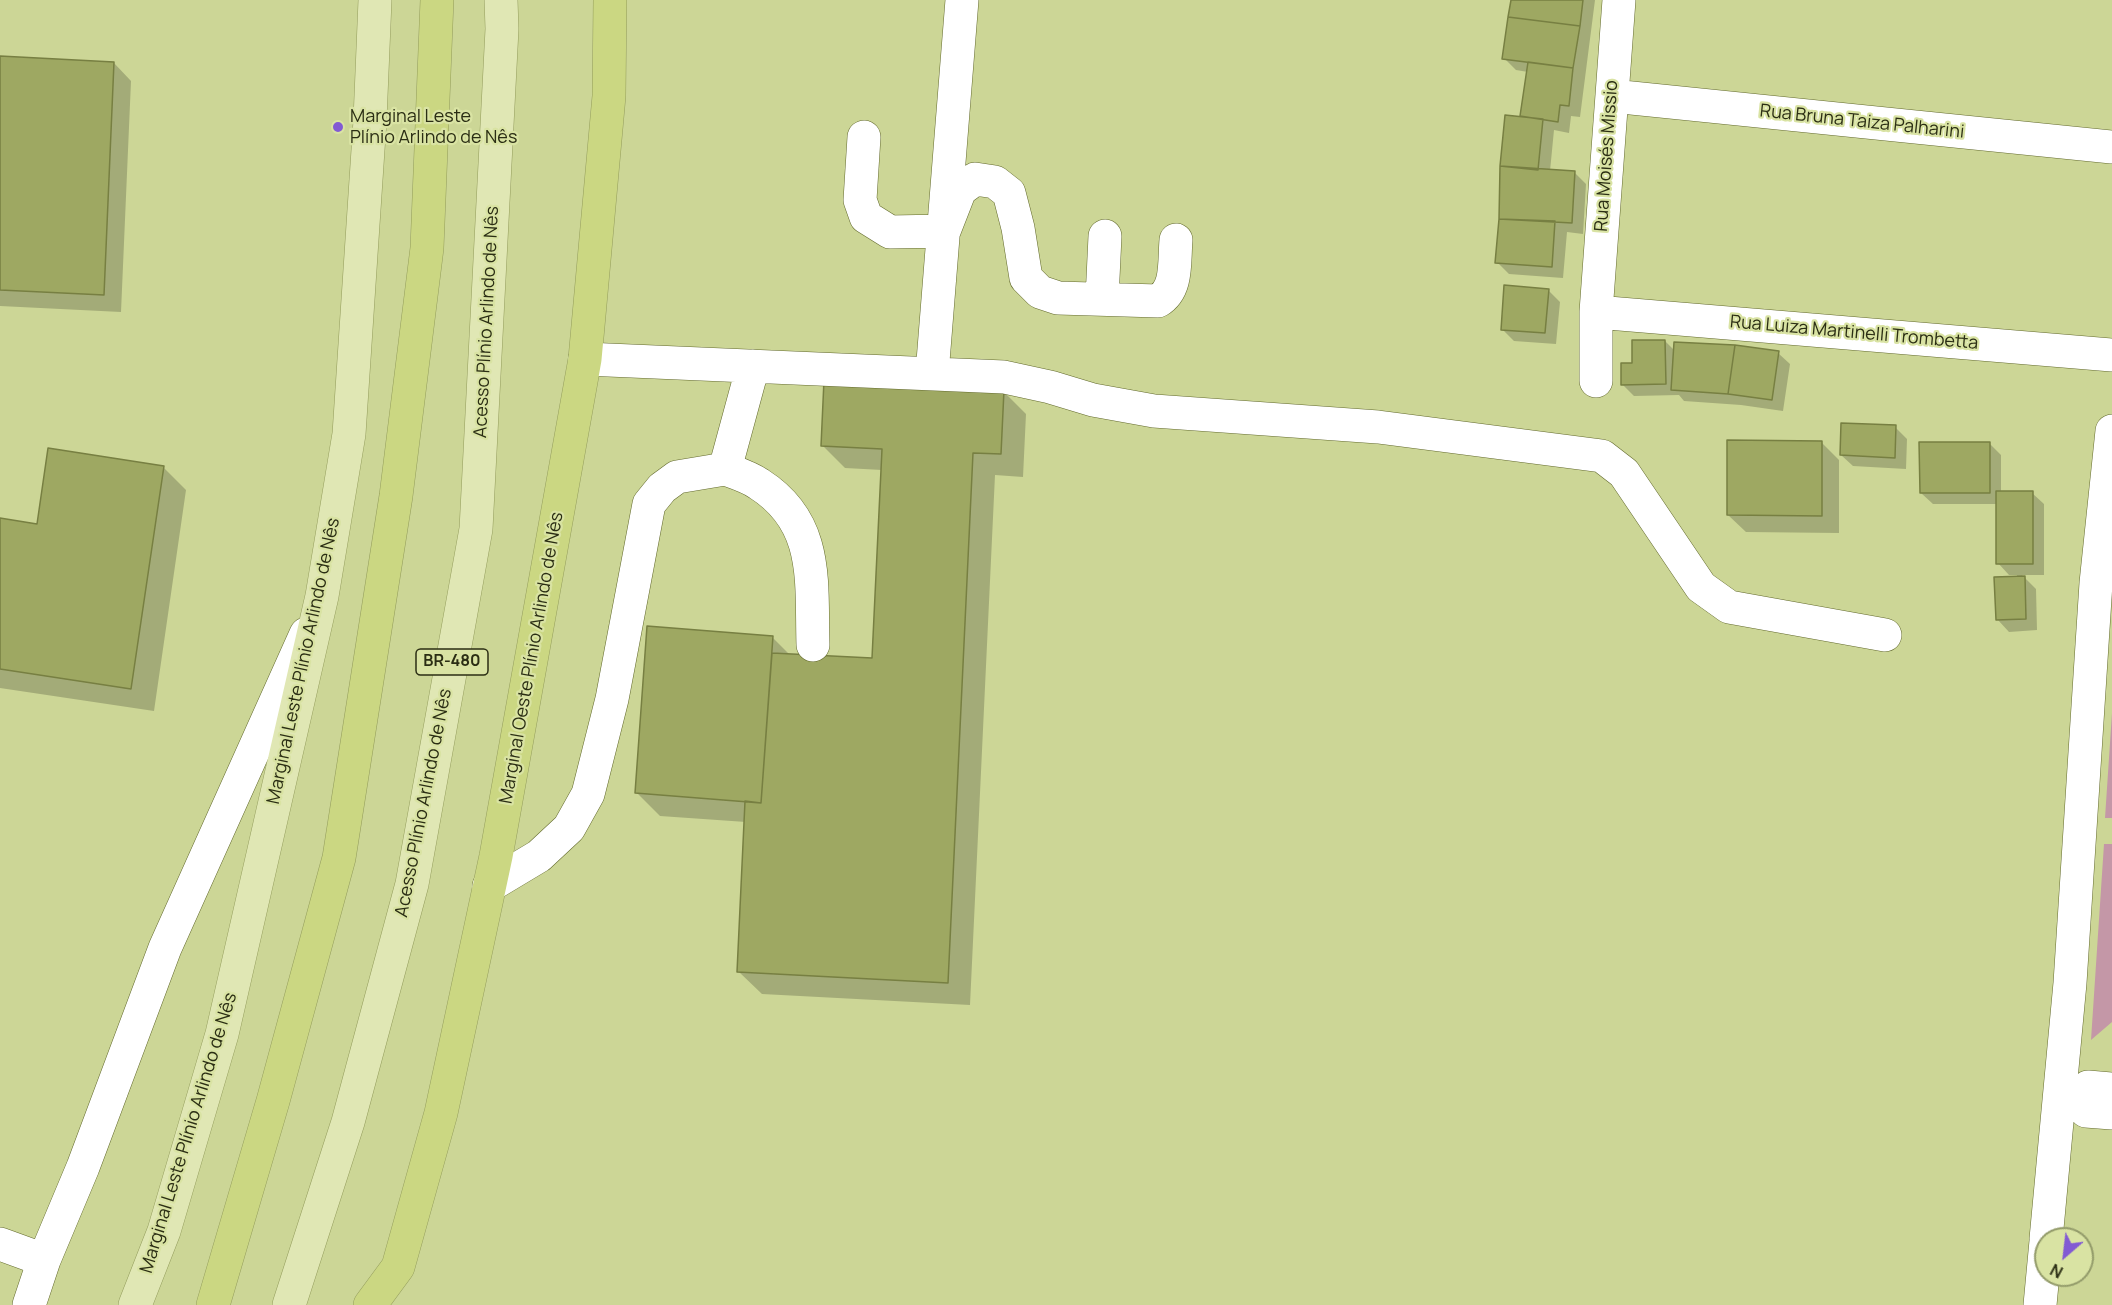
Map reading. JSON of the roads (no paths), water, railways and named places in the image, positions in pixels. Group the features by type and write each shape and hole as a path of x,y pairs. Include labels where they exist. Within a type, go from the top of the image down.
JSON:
{"highway":[{"path":"213,1305 273,1101 339,858 396,496 427,248 437,0"},
{"name":"Marginal Oeste Plínio Arlindo de Nês","path":"398,1267 441,1113 496,856 585,359 609,96 610,0"},
{"path":"370,1305 398,1267"}],"main road":[{"name":"Marginal Leste Plínio Arlindo de Nês","path":"135,1305 164,1231 222,1034 322,596 349,434 370,120 375,0"},
{"name":"Acesso Plínio Arlindo de Nês","path":"289,1305 348,1122 412,884 476,529 500,65 501,0"},
{"name":"Marginal Oeste Plínio Arlindo de Nês","path":"383,1305 398,1267"}],"street":[{"path":"932,374 962,0"},
{"name":"Rua Moisés Missio","path":"1596,381 1596,312 1619,0"},
{"name":"Rua Bruna Taiza Palharini","path":"1612,96 2112,147"},
{"path":"864,137 860,200 866,217 890,232 944,231"},
{"path":"944,231 960,190 975,179 995,182 1009,193 1018,228 1026,278 1040,292 1058,298 1158,301 1168,295 1173,283 1176,240"},
{"path":"1102,299 1105,236"},
{"name":"Rua Luiza Martinelli Trombetta","path":"1596,312 2112,355"},
{"path":"585,359 1004,377 1050,387 1093,400 1154,411 1378,427 1602,456 1624,473 1701,587 1729,607 1885,634"},
{"path":"725,469 753,366"},
{"path":"2047,1227 2070,983 2096,583 2112,431"},
{"path":"489,886 539,856 569,828 588,794 612,699 649,504 662,488 677,477 725,469 759,483 785,506 804,534 810,558 813,645"},
{"path":"29,1305 44,1260 83,1167 165,948 322,596"},
{"path":"2112,1089 2088,1087 2086,1111 2112,1113"},
{"path":"0,1244 44,1260"},
{"path":"2040,1305 2042,1287"}],"place":[{"name":"Marginal Leste Plínio Arlindo de Nês","path":"338,127"}]}
